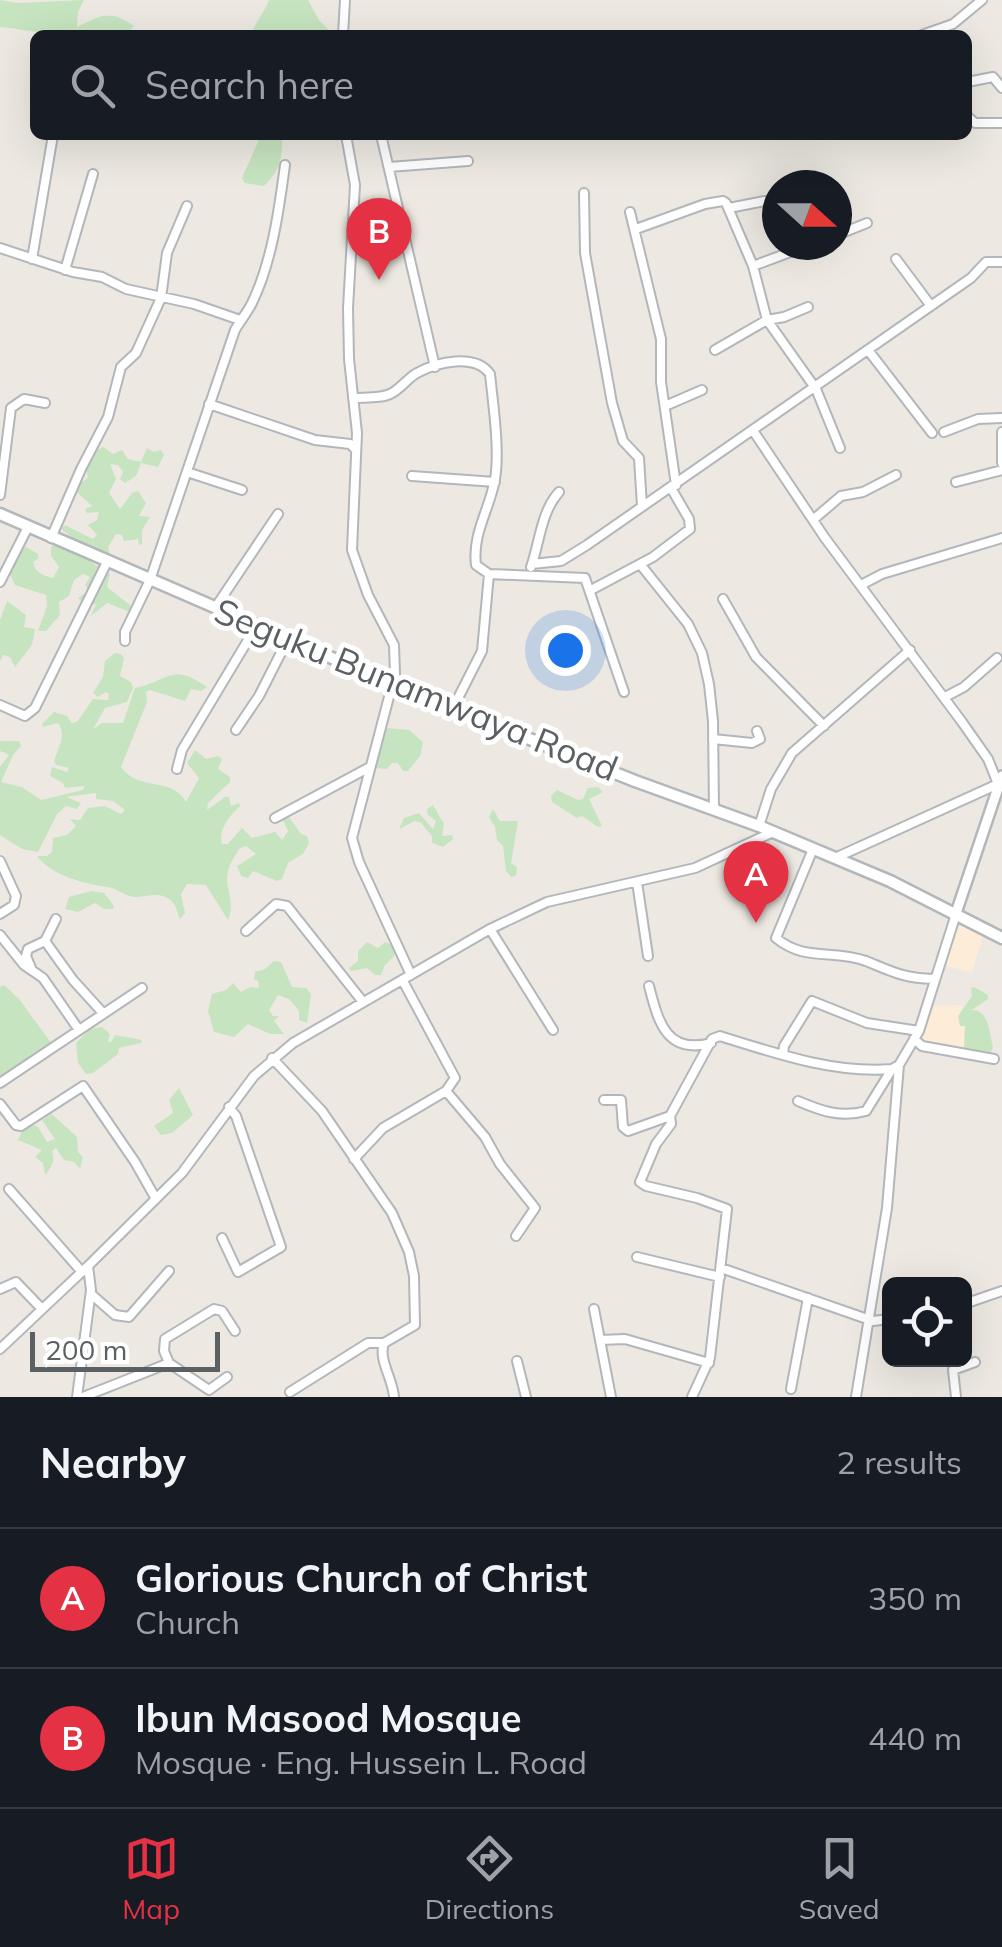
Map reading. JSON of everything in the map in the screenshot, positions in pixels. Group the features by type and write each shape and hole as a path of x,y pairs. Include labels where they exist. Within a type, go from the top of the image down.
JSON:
{"main road":[{"name":"Seguku Bunamwaya Road","path":"0,514 392,684 812,848 956,912 1002,938"}],"street":[{"path":"343,30 345,0"},
{"path":"936,30 953,24 982,0"},
{"path":"972,81 993,76 1002,88"},
{"path":"972,120 1002,123"},
{"path":"32,259 52,140"},
{"path":"347,140 355,186 348,308 356,450 352,550 368,595 394,644 392,684 352,830 352,844 407,978 455,1078 446,1091 383,1128 354,1159"},
{"path":"382,140 435,367"},
{"path":"389,167 468,160"},
{"path":"125,641 124,632 150,580 240,320 259,284 278,212 285,165"},
{"path":"65,270 92,174"},
{"path":"584,193 585,253 612,403 623,441 639,458 642,506"},
{"path":"636,229 723,201 753,266 767,320 816,389 840,448"},
{"path":"729,208 762,203"},
{"path":"51,538 108,417 121,367 142,344 161,298 166,253 187,206"},
{"path":"591,590 640,564 690,529 673,487 660,339 630,212"},
{"path":"852,229 867,223"},
{"path":"0,248 65,270 102,277 126,289 194,304 240,320"},
{"path":"896,259 931,306"},
{"path":"753,266 769,260"},
{"path":"532,564 561,561 816,389 971,278 986,262 1002,262"},
{"path":"715,350 767,320 808,307"},
{"path":"868,350 932,432"},
{"path":"353,398 388,396 416,374 435,367 477,362 490,374 494,482 480,524 474,553 476,565 488,574 580,577 589,582 624,692"},
{"path":"664,406 702,390"},
{"path":"0,495 7,405 24,400 44,403"},
{"path":"210,404 315,440 350,444 356,450"},
{"path":"944,432 978,419 1002,418"},
{"path":"754,432 988,759 1000,785 916,1035 866,1111 826,1113 798,1101"},
{"path":"956,482 1002,467 1002,432"},
{"path":"187,472 242,490"},
{"path":"814,519 841,496 863,492 896,475"},
{"path":"412,476 494,482"},
{"path":"528,576 543,531 545,511 559,492"},
{"path":"215,608 278,514"},
{"path":"0,582 28,527"},
{"path":"862,585 882,574 1002,538"},
{"path":"0,705 22,716 29,715 107,562"},
{"path":"640,564 688,624 702,653 710,684 714,810"},
{"path":"454,708 482,651 488,574"},
{"path":"723,599 756,657 824,726"},
{"path":"177,770 182,750 257,626"},
{"path":"236,730 288,639"},
{"path":"759,826 782,767 910,650"},
{"path":"945,698 997,658"},
{"path":"713,738 752,742 760,739 757,731"},
{"path":"275,818 368,768"},
{"path":"835,858 1000,785"},
{"path":"0,1349 156,1199 201,1150 230,1107 272,1058 490,929 547,902 695,868 774,832"},
{"path":"812,848 776,938 790,950 804,954 825,953 892,974 934,979"},
{"path":"0,861 16,896 14,905 0,914"},
{"path":"637,882 648,956"},
{"path":"246,931 276,904 287,906 363,1002"},
{"path":"30,968 28,949 45,941 56,919"},
{"path":"490,929 553,1030"},
{"path":"0,935 24,965 43,978 79,1030"},
{"path":"45,941 102,1012"},
{"path":"649,986 669,1037 697,1046 711,1043"},
{"path":"0,1084 142,988"},
{"path":"783,1054 810,1001 867,1023 916,1035 922,1046 994,1058"},
{"path":"692,1397 709,1363 726,1208 640,1182 656,1144 670,1124 670,1116 715,1036 839,1068 866,1071 895,1067"},
{"path":"272,1058 322,1111 392,1213 414,1276 415,1328 384,1343 368,1342 290,1392"},
{"path":"856,1397 889,1196 895,1067"},
{"path":"0,1104 21,1126 84,1086 156,1199"},
{"path":"446,1091 485,1137 500,1164 535,1208 516,1236"},
{"path":"604,1100 621,1100 624,1127 628,1131 670,1116"},
{"path":"222,1238 238,1272 281,1247 230,1107"},
{"path":"9,1189 85,1269 90,1294 80,1397 169,1363"},
{"path":"637,1256 720,1273 868,1319 882,1320"},
{"path":"90,1294 115,1315 129,1317 169,1272"},
{"path":"0,1289 16,1282 40,1308"},
{"path":"972,1301 1002,1291"},
{"path":"791,1389 808,1298"},
{"path":"227,1378 209,1390 169,1363 164,1351 165,1338 214,1309 222,1312 235,1331"},
{"path":"594,1309 612,1397"},
{"path":"600,1340 625,1339 709,1363"},
{"path":"384,1343 381,1350 394,1397"},
{"path":"516,1361 526,1397"},
{"path":"956,1397 953,1370 975,1362"}],"shaded area":[{"path":"956,920 984,931 972,972 941,965"},
{"path":"962,1005 964,1053 917,1040 928,1006"}],"green space":[{"path":"0,0 84,0 77,27 106,16 118,17 134,26 130,30 0,27"},
{"path":"269,0 308,0 329,30 254,30"},
{"path":"259,140 282,140 279,163 264,186 245,183 242,178"},
{"path":"103,447 113,454 122,450 128,459 141,462 147,448 161,450 164,455 158,467 141,463 136,476 125,483 120,479 123,472 118,465 110,464 116,479 109,493 120,509 138,491 146,503 139,516 150,517 142,530 142,544 138,539 124,541 122,535 116,534 107,557 61,529 65,525 93,539 97,535 88,525 97,520 99,512 87,513 85,509 92,506 78,493 77,485 88,478 86,466"},
{"path":"62,541 99,567 100,572 110,574 107,587 135,609 130,612 107,603 91,616 96,604 85,606 78,598 84,594 94,597 85,585 90,577 83,574 74,580 69,596 59,602 60,615 46,631 38,631 47,606 46,595 15,585 10,575 26,547 38,554 33,562 37,571 53,578 59,567 51,556 51,547"},
{"path":"7,601 26,615 24,627 35,629 32,645 15,667 10,657 3,655 0,661 0,620"},
{"path":"115,653 124,658 120,676 131,682 133,688 127,702 105,708 93,729 102,723 123,723 135,688 178,674 207,687 201,691 191,689 185,701 146,692 147,702 121,767 128,775 172,789 186,802 199,778 187,763 195,750 206,759 218,756 222,759 218,769 230,777 230,782 208,803 207,810 225,797 229,797 231,806 240,806 225,824 222,844 228,844 242,828 252,838 275,832 282,840 288,831 283,820 289,817 307,836 309,843 303,854 288,863 282,879 277,881 253,871 248,878 241,876 237,866 256,854 246,846 239,849 228,871 228,920 206,885 187,884 181,894 185,913 180,919 173,903 165,897 130,896 70,878 43,863 37,856 52,852 53,838 67,835 76,826 70,819 80,820 88,808 105,806 121,814 125,810 113,801 96,799 96,793 66,797 81,803 77,809 66,806 57,814 38,852 22,849 0,835 0,767 9,755 0,751 0,741 19,741 21,746 1,782 22,787 41,800 83,790 84,786 65,788 50,776 52,767 67,772 69,768 54,761 62,737 58,723 43,727 42,724 54,712 77,722 93,699 108,700 106,692 98,697 93,693 103,677 105,661"},
{"path":"387,728 409,730 423,742 420,756 408,771 403,771 398,763 387,769 376,768 373,762"},
{"path":"598,787 603,792 589,799 602,826 582,816 577,818 552,802 551,796 557,790 578,800 583,799 588,788"},
{"path":"433,805 444,824 442,836 452,835 453,839 443,847 432,843 432,836 421,823 415,821 399,829 404,818 419,813 433,829 436,821 427,809"},
{"path":"493,809 500,821 518,821 511,863 517,867 516,876 511,877 506,871 503,846 489,817"},
{"path":"91,891 104,893 113,909 95,903 78,912 65,909 69,897"},
{"path":"367,942 378,948 385,942 394,946 394,956 381,975 367,968 349,968 358,961 358,951"},
{"path":"274,961 281,962 292,987 306,988 311,994 307,1023 299,1020 299,1011 289,999 278,995 269,1010 273,1016 279,1016 274,1021 284,1034 270,1034 248,1024 234,1037 214,1032 208,1011 212,994 233,983 241,992 259,988 255,972"},
{"path":"4,985 51,1043 0,1080 0,987"},
{"path":"974,987 988,995 972,1010 982,1014 987,1023 993,1047 989,1056 964,1051 965,1026 960,1026 958,1016"},
{"path":"102,1027 110,1034 108,1041 115,1035 142,1040 141,1043 119,1048 118,1054 86,1074 78,1063 76,1043 90,1029"},
{"path":"179,1088 193,1115 172,1133 161,1135 154,1126 173,1113 169,1100"},
{"path":"52,1114 77,1137 78,1152 83,1157 80,1169 74,1162 64,1160 56,1148 45,1175 43,1163 35,1157 42,1150 18,1140 31,1124 38,1127 47,1142 55,1139 42,1120"}],"waterway":[{"path":"938,955 943,941"}],"place":[{"name":"Ibun Masood Mosque","path":"379,280"},
{"name":"Glorious Church of Christ","path":"756,923"}]}
